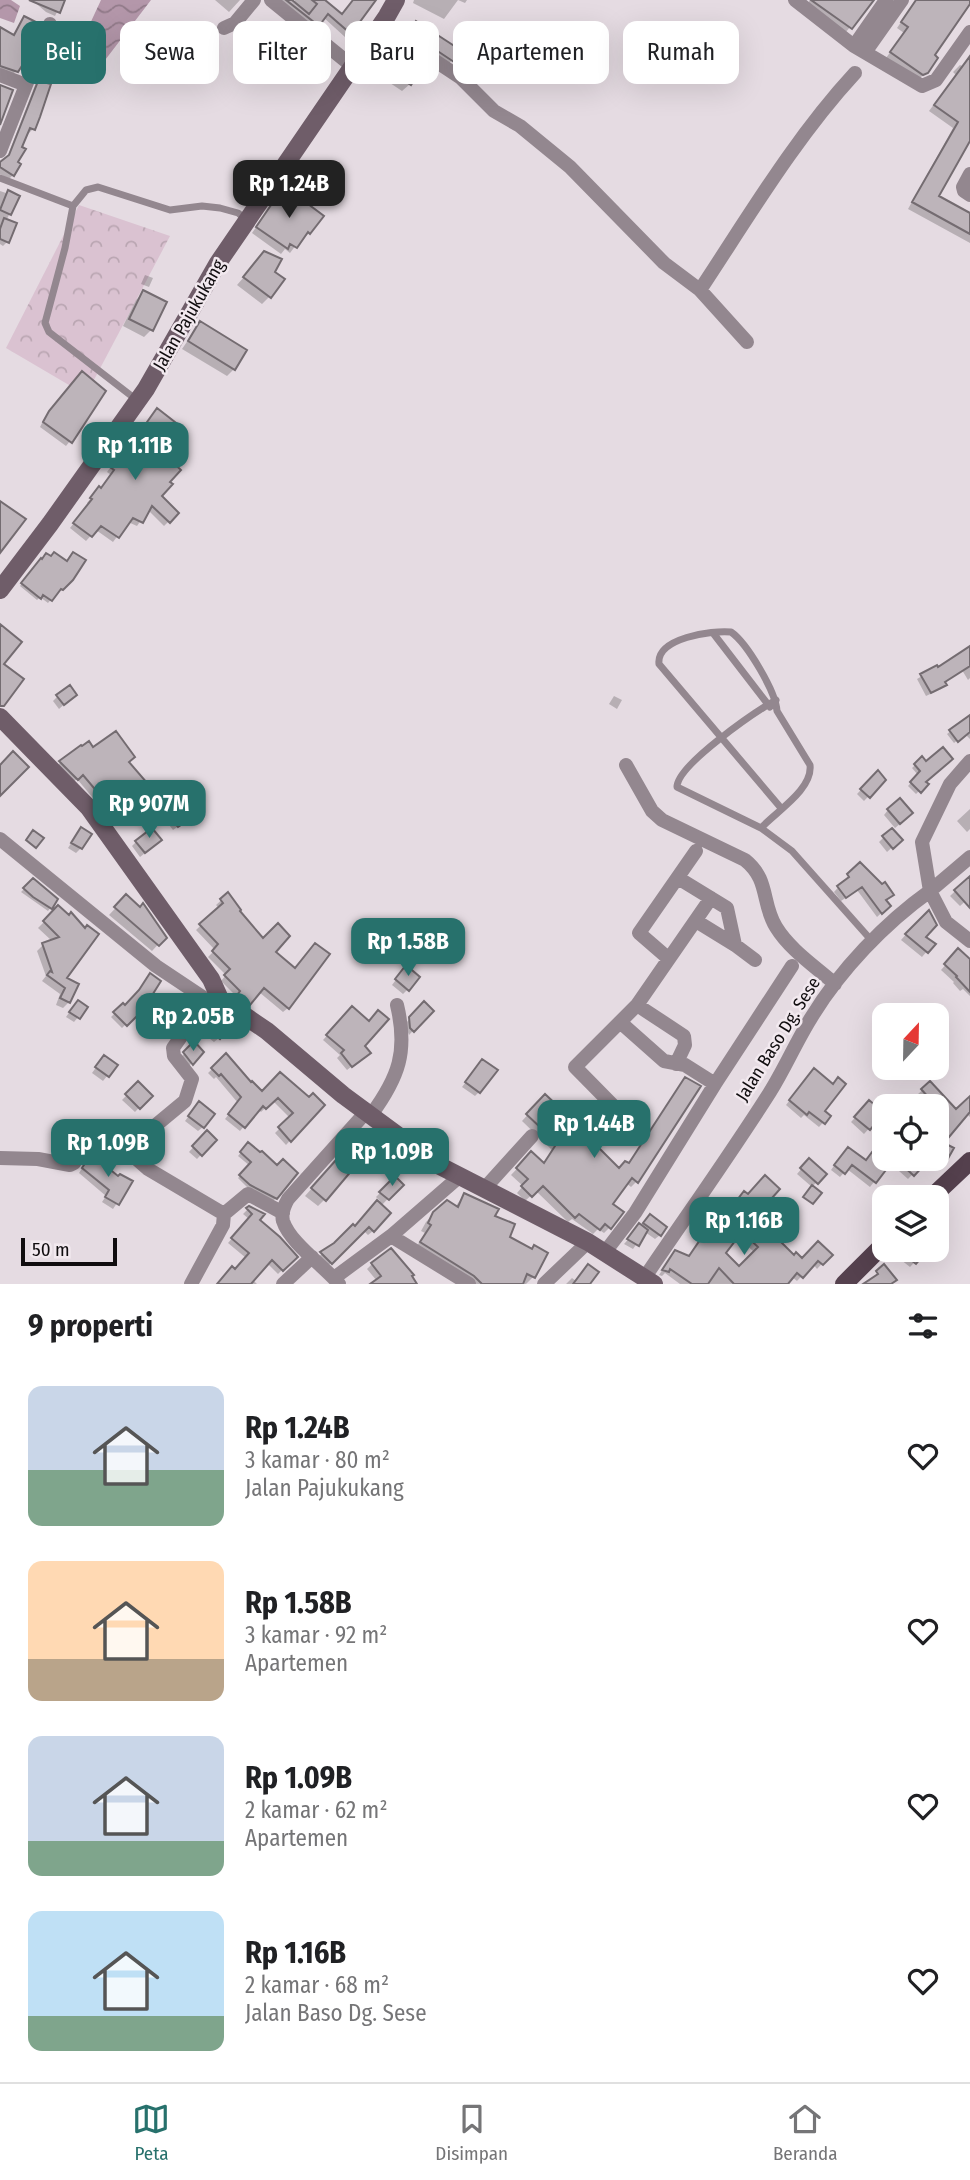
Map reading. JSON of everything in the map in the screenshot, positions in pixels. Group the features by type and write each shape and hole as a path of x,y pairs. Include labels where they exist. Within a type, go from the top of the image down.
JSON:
{"main road":[{"path":"945,1185 970,1161"},
{"path":"844,1284 872,1256"}],"street":[{"path":"224,28 235,23 254,0"},
{"path":"271,0 345,60"},
{"name":"Jalan Pajukukang","path":"383,21 396,0"},
{"path":"794,0 860,49 914,83 927,85 936,80 970,32"},
{"path":"860,49 886,0"},
{"path":"860,49 902,0"},
{"path":"439,63 461,78 494,111 520,126 559,158 591,187 664,263 700,290 747,342"},
{"path":"700,290 766,190 832,98 855,73"},
{"path":"0,75 26,85 0,151"},
{"name":"Jalan Pajukukang","path":"0,590 138,401 218,263 345,76"},
{"path":"970,174 963,187 970,195"},
{"path":"0,717 63,780 109,833 211,979 214,999 173,1048 174,1056 192,1079 185,1101 138,1140 128,1154"},
{"path":"970,761 950,784 922,842 930,891 949,926 970,941"},
{"path":"626,765 652,811 662,820 755,868 762,878 777,928 835,984"},
{"path":"0,839 156,966 267,1031 438,1165 588,1242 649,1280"},
{"path":"669,959 639,933 696,852"},
{"name":"Jalan Baso Dg. Sese","path":"649,1280 733,1145 769,1093 812,1015 835,984 895,918 970,857"},
{"path":"678,878 727,908 735,944"},
{"path":"639,1132 575,1067 637,1005 711,898"},
{"path":"696,921 735,944 755,960"},
{"path":"605,1252 635,1213 792,966"},
{"path":"397,1005 402,1034 398,1068 387,1093 288,1199 282,1213 283,1221 290,1234 337,1281 459,1177"},
{"path":"637,1005 684,1036 685,1045 676,1064"},
{"path":"620,1022 664,1061 685,1065 715,1084"},
{"path":"0,1158 38,1159 71,1165 96,1131 108,1135 155,1174 224,1214"},
{"path":"484,1189 533,1136"},
{"path":"191,1284 223,1225 224,1214 248,1194 282,1213"},
{"path":"391,1236 469,1284"},
{"path":"544,1284 588,1242"},
{"path":"283,1284 312,1256"}],"lane":[{"path":"0,178 70,205"},
{"path":"138,401 49,332 45,323 65,248 70,205 86,190 98,187 170,210 202,206 228,209 247,220"},
{"path":"776,710 776,700 744,645 732,632 691,636 664,648 658,659 659,664 781,808"},
{"path":"713,633 767,705 776,710 810,765 811,774 805,786 761,828"},
{"path":"776,700 721,738 682,772 676,783 677,787 761,828 792,851 872,941"}],"green space":[{"path":"79,205 170,236 86,395 6,348"}],"water":[{"path":"0,0 11,0 20,6 14,23 0,18"},
{"path":"101,0 151,0 135,21 120,21 120,41 106,59 106,21 91,21"}],"building":[{"path":"29,0 65,0 60,13"},
{"path":"286,0 292,0 309,14 317,4 312,0 325,0 342,14 353,0 376,0 361,21 345,21 345,29 328,14 323,21 313,21"},
{"path":"811,0 874,0 852,29"},
{"path":"916,0 970,0 970,4 935,55 938,58 928,73 923,75 890,52 908,27 901,22"},
{"path":"24,16 34,21 21,21"},
{"path":"21,22 21,67 18,72 0,66 0,27 14,35"},
{"path":"439,36 453,45 453,61 439,52"},
{"path":"970,56 970,141 939,196 970,213 970,234 912,202 958,122 934,105"},
{"path":"37,84 51,84 35,130 30,128 22,147 26,149 14,176 0,167 0,162 9,155"},
{"path":"0,85 13,90 0,125"},
{"path":"8,190 20,196 11,215 0,210"},
{"path":"280,192 293,198 296,195 324,216 297,248 290,244 288,249 256,227"},
{"path":"4,218 17,223 9,243 0,239"},
{"path":"264,251 282,259 275,272 285,279 271,298 243,277"},
{"path":"143,290 167,302 153,331 129,319"},
{"path":"200,321 247,350 235,370 188,341"},
{"path":"82,371 106,391 72,443 43,422"},
{"path":"157,408 180,426 161,451 181,470 162,496 179,513 170,523 152,506 143,523 133,518 119,538 101,526 92,537 73,523 114,470 110,467 132,437 135,439"},
{"path":"0,501 26,519 0,553"},
{"path":"54,552 67,561 73,552 86,560 73,580 61,589 52,601 43,595 41,599 21,583 46,553 51,556"},
{"path":"0,624 22,642 4,664 24,679 4,706 0,706"},
{"path":"970,646 970,666 945,682 947,685 931,693 920,674 937,665 938,667"},
{"path":"70,685 77,695 64,705 56,695"},
{"path":"970,715 970,732 958,742 949,730"},
{"path":"116,731 135,757 129,762 167,806 148,820 137,806 120,819 83,775 78,780 59,761 81,745 89,741 93,747"},
{"path":"943,747 953,759 926,782 929,784 921,793 910,782 920,771 914,764 922,756 926,761"},
{"path":"13,751 29,767 0,796 0,765"},
{"path":"878,770 886,780 870,798 860,789"},
{"path":"900,798 913,813 900,824 887,809"},
{"path":"184,799 196,815 178,827 166,812"},
{"path":"81,827 92,834 82,849 71,843"},
{"path":"152,828 162,840 145,853 135,841"},
{"path":"892,828 903,840 893,849 882,836"},
{"path":"33,830 44,838 36,848 26,840"},
{"path":"860,862 882,884 885,882 894,895 886,900 891,906 882,914 862,887 846,898 837,886 849,877 847,874"},
{"path":"970,876 970,908 954,890"},
{"path":"33,878 58,899 52,909 23,888"},
{"path":"228,892 263,938 278,923 290,936 276,952 295,968 315,943 330,954 289,1009 264,988 250,1005 237,995 240,991 224,975 230,969 212,951 218,944 199,924 223,903 220,899"},
{"path":"126,894 140,907 143,903 167,938 159,946 114,907"},
{"path":"58,905 69,915 71,912 85,928 87,925 99,934 67,978 79,984 70,1003 60,998 65,988 47,975 52,972 42,943 59,937 43,921"},
{"path":"929,910 937,925 926,937 936,944 928,953 905,934"},
{"path":"958,948 970,959 970,992 944,964"},
{"path":"406,965 420,977 409,991 395,979"},
{"path":"150,973 161,981 151,997 167,1012 161,1019 146,1007 127,1026 113,1012 123,1003 125,1005"},
{"path":"78,1000 88,1007 80,1019 69,1012"},
{"path":"424,1001 434,1011 414,1032 410,1028 409,1017"},
{"path":"352,1006 369,1021 378,1010 389,1019 365,1046 371,1053 352,1067 341,1053 344,1050 326,1035"},
{"path":"219,1019 229,1028 220,1039 208,1029"},
{"path":"194,1041 204,1052 193,1065 183,1052"},
{"path":"226,1053 262,1091 280,1072 309,1097 313,1093 325,1105 291,1142 278,1127 293,1113 278,1098 266,1109 263,1106 245,1128 228,1114 241,1097 221,1074 219,1076 211,1068"},
{"path":"104,1055 118,1065 109,1077 95,1067"},
{"path":"482,1059 498,1070 480,1093 465,1082"},
{"path":"814,1068 833,1084 838,1077 846,1084 825,1111 831,1116 825,1124 809,1112 807,1115 789,1100"},
{"path":"685,1077 701,1086 638,1183 632,1178 613,1204 624,1212 611,1229 605,1224 600,1230 579,1214 575,1218 543,1186 532,1197 521,1186 528,1179 516,1168 531,1151 544,1163 557,1143 526,1114 545,1094 584,1131 593,1124 605,1137 596,1145 619,1168 625,1161 629,1163"},
{"path":"138,1081 153,1096 140,1109 125,1094"},
{"path":"930,1081 942,1094 925,1094 921,1089"},
{"path":"970,1096 970,1112 949,1137 949,1101 956,1109"},
{"path":"869,1100 872,1103 870,1130 854,1117"},
{"path":"199,1101 215,1114 204,1128 188,1116"},
{"path":"207,1130 217,1140 202,1156 192,1146"},
{"path":"361,1132 374,1144 326,1201 311,1188"},
{"path":"248,1142 277,1165 283,1159 298,1173 277,1199 250,1185 239,1175 251,1162 240,1152"},
{"path":"848,1147 866,1160 872,1152 872,1171 885,1171 876,1183 852,1165 845,1174 834,1165"},
{"path":"91,1154 118,1176 120,1174 133,1181 119,1205 105,1197 109,1190 82,1168"},
{"path":"809,1158 827,1174 818,1184 800,1168"},
{"path":"765,1175 780,1189 756,1216 737,1200 744,1191 748,1194"},
{"path":"395,1176 404,1185 389,1200 379,1192"},
{"path":"812,1185 822,1193 813,1204 803,1197"},
{"path":"464,1193 499,1209 495,1216 515,1224 510,1237 532,1249 534,1245 548,1253 535,1278 527,1274 523,1284 482,1284 474,1276 420,1242 431,1225 428,1223 433,1212 447,1200 458,1207"},
{"path":"377,1200 391,1213 374,1232 369,1227 332,1264 320,1252 334,1243 353,1224 355,1226"},
{"path":"249,1206 265,1214 260,1220 298,1257 283,1271 272,1260 251,1284 217,1284 232,1266 235,1269 249,1253 231,1238 252,1214 246,1208"},
{"path":"719,1213 742,1232 726,1253 739,1266 758,1247 744,1234 760,1214 775,1226 771,1232 794,1255 796,1252 802,1258 818,1241 833,1255 823,1265 818,1261 803,1278 797,1273 788,1284 734,1284 719,1268 708,1284 692,1284 670,1269 669,1272 662,1270 675,1250 689,1256"},
{"path":"650,1214 667,1227 661,1236 643,1223"},
{"path":"639,1223 648,1230 639,1246 627,1239"},
{"path":"391,1248 414,1275 412,1276 417,1284 370,1284 381,1276 371,1263"},
{"path":"588,1264 599,1272 590,1284 573,1284"},
{"path":"884,1264 897,1280 891,1284 863,1284 878,1274 876,1271"}]}
